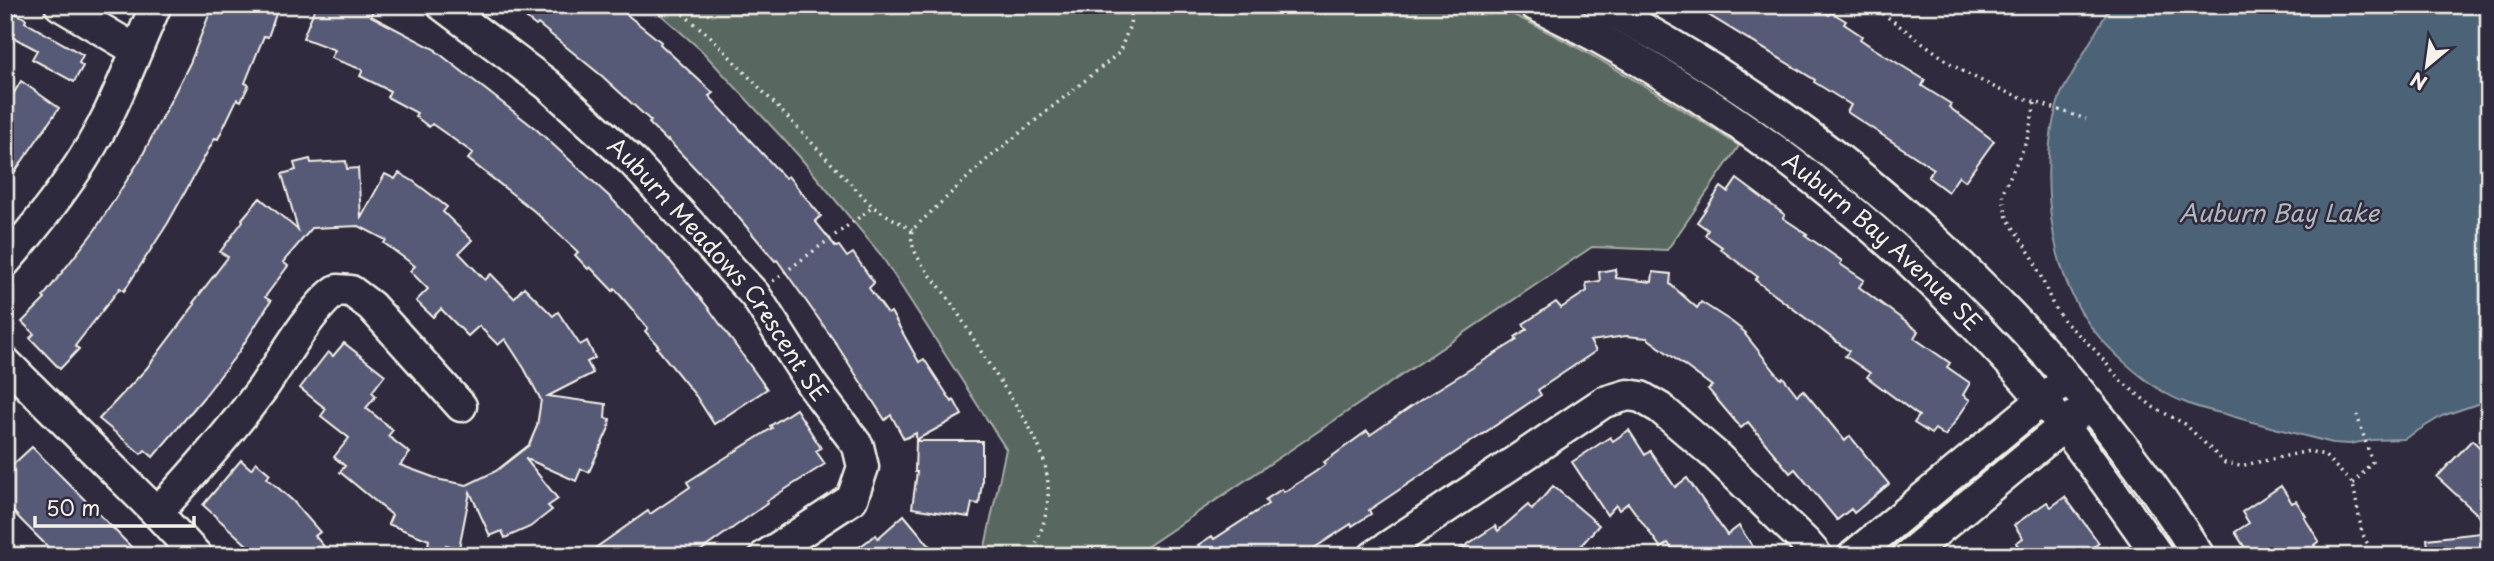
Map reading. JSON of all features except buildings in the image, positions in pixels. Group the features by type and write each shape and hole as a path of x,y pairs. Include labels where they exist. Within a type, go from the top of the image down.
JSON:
{"street":[{"path":"60,5 136,50"},
{"path":"5,262 30,233 79,164 108,115 156,5"},
{"name":"Auburn Meadows Crescent SE","path":"442,5 547,84 633,163 755,295 812,385 858,446 863,467 852,499 765,556"},
{"name":"Auburn Bay Avenue SE","path":"1535,5 1640,61 1721,112 1790,160 1915,265 2004,355 2043,401 2158,556"},
{"name":"Auburn Bay Avenue SE","path":"1599,5 1646,29 1743,90 1826,150 1935,241 2037,344 2089,404 2131,456 2199,556"},
{"path":"157,513 219,444 320,305 337,290 351,291 371,306 461,406"},
{"path":"5,362 197,556"},
{"path":"1853,556 2043,401 2067,378"},
{"path":"1374,556 1604,402 1628,395 1641,397 1660,408 1714,455 1817,556"},
{"path":"1907,556 2089,404"}],"path":[{"path":"672,5 720,46 873,207 912,230"},
{"path":"1030,556 1040,537 1046,514 1049,489 1046,463 1034,433 954,307 913,250 910,238 912,230 984,162 1119,53 1130,25 1132,5"},
{"path":"1871,5 1960,70 2000,90 2086,119"},
{"path":"2035,103 2027,140 2002,194 2007,218 2033,258 2053,305 2065,322 2120,380 2153,407 2185,424 2225,463 2241,466 2309,451 2324,455 2353,484 2362,533 2374,556"},
{"path":"755,295 873,207"},
{"path":"2353,484 2372,462 2357,415"}],"green space":[{"path":"650,5 1493,5 1557,36 1619,71 1739,146 1667,250 1592,247 1133,556 983,556 1006,449 881,255 799,156 701,50"}],"water":[{"name":"Auburn Bay Lake","path":"2111,5 2489,5 2489,400 2442,416 2404,439 2333,443 2204,409 2170,396 2126,364 2100,338 2081,312 2069,289 2060,262 2054,234 2048,175 2054,119 2061,94"}]}
